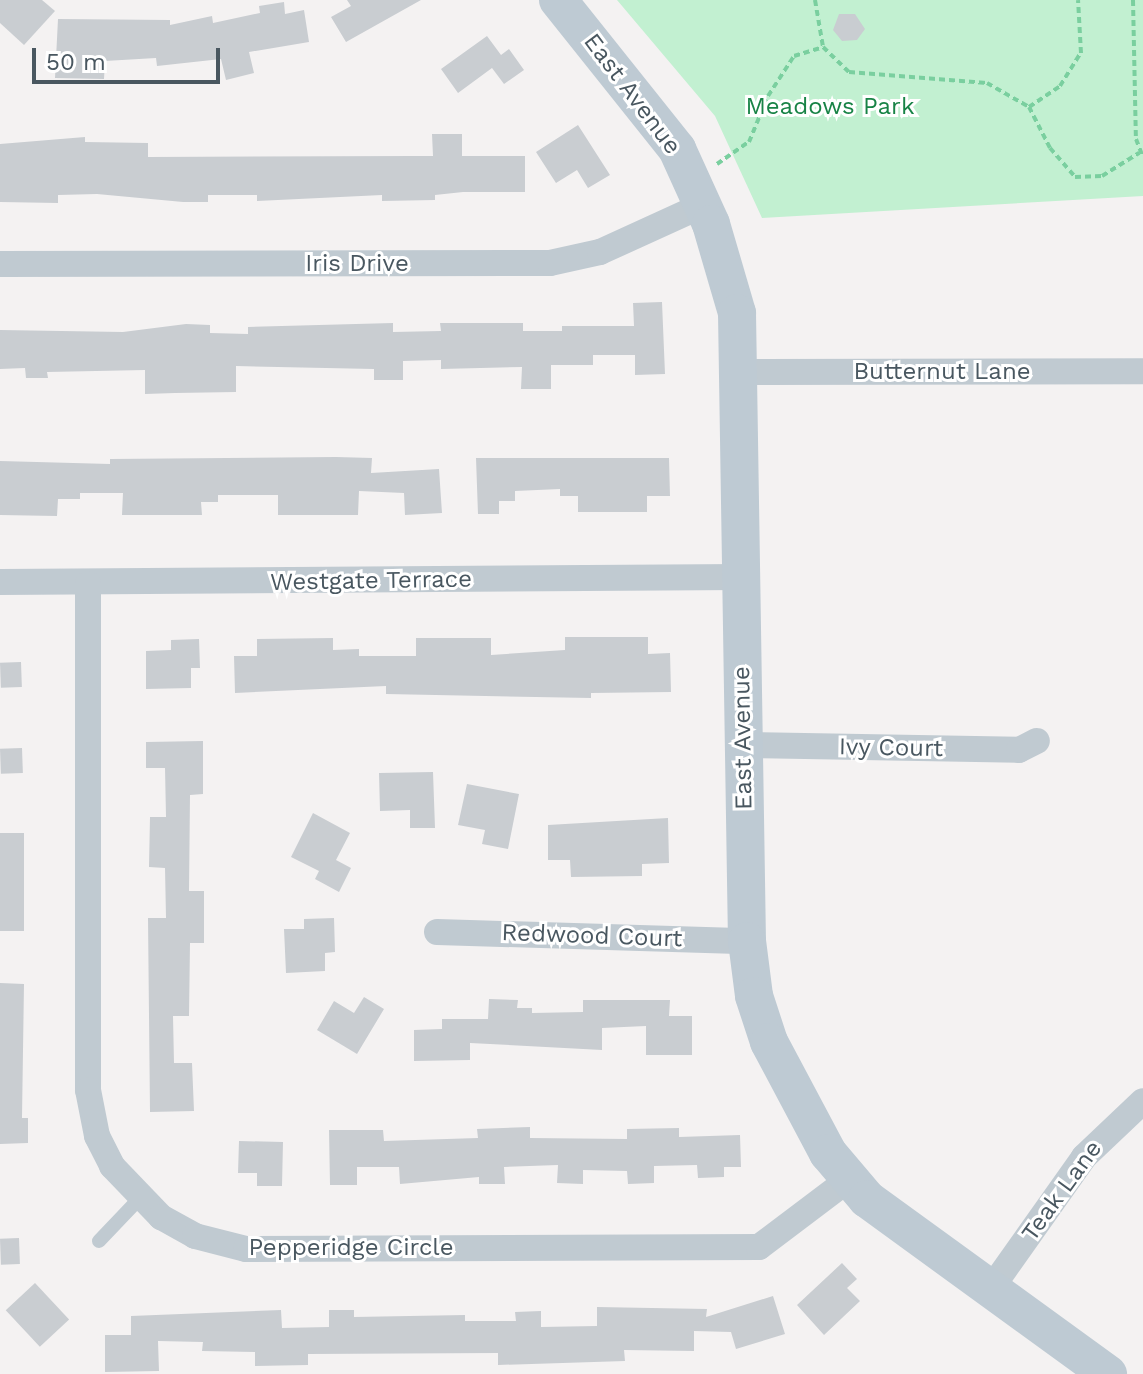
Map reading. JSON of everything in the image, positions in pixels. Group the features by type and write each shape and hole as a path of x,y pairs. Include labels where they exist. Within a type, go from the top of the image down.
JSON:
{"street":[{"name":"East Avenue","path":"558,0 640,96 677,149 697,192 733,295 741,372 747,941 750,976 769,1042 811,1125 848,1180 909,1234 1108,1374"},
{"name":"Iris Drive","path":"0,264 550,263 600,252 697,192"},
{"name":"Butternut Lane","path":"741,372 1143,371"},
{"name":"Westgate Terrace","path":"0,582 88,584 742,577"},
{"name":"Pepperidge Circle","path":"88,584 88,1090 104,1149 139,1199 186,1232 246,1249 759,1247 848,1180"},
{"name":"Ivy Court","path":"743,745 1019,750 1037,741"},
{"name":"Redwood Court","path":"437,932 747,941"},
{"name":"Teak Lane","path":"990,1290 1084,1157 1143,1101"}],"lane":[{"path":"99,1241 139,1199"}],"path":[{"path":"815,0 823,47 849,72 987,83 1029,107 1050,148 1075,177 1102,176 1141,155 1133,0"},
{"path":"1029,107 1060,86 1081,53 1078,0"},
{"path":"697,192 749,142 780,72 794,56 823,47"}],"green space":[{"name":"Meadows Park","path":"617,0 1143,0 1143,196 762,218 715,116"}],"building":[{"path":"0,0 42,0 55,11 24,45 0,23"},
{"path":"347,0 421,0 346,42 331,17 351,6"},
{"path":"284,2 285,14 304,10 309,42 249,52 254,73 226,80 221,59 157,66 156,58 105,61 104,79 55,78 58,19 170,20 170,25 212,16 213,23 260,13 259,6"},
{"path":"839,14 855,14 865,29 857,40 842,41 833,30"},
{"path":"487,36 501,55 509,49 524,70 504,84 492,68 458,93 441,69"},
{"path":"578,125 610,175 588,188 577,170 556,183 536,152"},
{"path":"432,134 462,134 462,156 525,156 525,192 463,192 435,195 435,200 382,201 382,195 257,201 257,195 208,195 208,202 183,202 97,194 58,195 58,203 0,202 0,144 85,137 85,142 148,143 148,157 433,156"},
{"path":"662,302 665,374 635,375 635,355 593,355 593,365 551,365 551,389 521,389 522,367 441,369 441,360 403,361 403,380 374,380 374,369 236,366 236,392 145,394 145,370 47,372 48,378 26,378 25,368 0,369 0,330 123,332 186,324 210,325 210,333 248,334 248,327 393,323 393,332 441,331 440,323 523,323 523,331 562,331 562,326 634,326 633,303"},
{"path":"372,458 371,473 439,469 442,513 405,515 404,493 359,491 358,515 278,515 278,495 218,495 218,502 201,502 202,515 122,515 123,493 80,493 80,499 58,499 57,516 0,515 0,461 110,464 110,459"},
{"path":"476,458 669,458 670,496 647,496 647,512 578,512 578,496 560,496 560,489 515,491 515,501 499,501 499,514 478,514"},
{"path":"565,637 648,637 648,654 670,653 671,692 591,693 591,698 386,694 386,686 235,693 234,656 257,656 257,639 333,638 333,650 359,649 359,656 416,656 416,638 491,638 491,655 565,650"},
{"path":"199,639 200,668 191,668 191,688 146,689 146,651 171,650 171,640"},
{"path":"21,662 22,687 1,688 0,663"},
{"path":"203,741 203,794 190,795 189,891 204,891 204,943 190,943 189,1016 173,1016 174,1063 192,1063 194,1111 150,1112 148,918 166,918 165,868 149,867 150,817 166,817 165,768 146,768 146,742"},
{"path":"22,748 23,773 1,774 0,749"},
{"path":"433,772 435,828 410,828 410,810 380,811 379,773"},
{"path":"467,784 519,794 508,849 482,844 485,830 458,825"},
{"path":"313,813 350,833 336,860 351,868 339,892 315,879 319,871 291,857"},
{"path":"668,818 669,863 642,864 642,876 571,877 570,860 548,860 548,825"},
{"path":"0,833 24,833 24,931 0,931"},
{"path":"334,918 335,952 325,953 325,971 286,973 284,929 304,929 304,919"},
{"path":"0,983 24,984 22,1118 28,1118 28,1143 0,1144"},
{"path":"364,997 384,1009 357,1054 317,1030 334,1001 354,1013"},
{"path":"489,999 518,1000 517,1008 532,1008 532,1013 583,1012 583,1000 670,1000 669,1016 692,1016 692,1055 646,1055 646,1026 602,1028 602,1050 470,1043 470,1060 414,1061 414,1030 442,1029 442,1019 488,1019"},
{"path":"530,1127 530,1138 627,1139 627,1129 679,1128 679,1137 740,1135 741,1167 724,1167 724,1177 698,1178 697,1165 654,1166 654,1183 628,1184 627,1171 583,1170 583,1184 557,1183 558,1165 504,1167 505,1184 479,1184 479,1177 400,1184 399,1167 357,1167 357,1185 330,1185 329,1130 383,1130 384,1141 478,1138 477,1129"},
{"path":"239,1141 283,1142 282,1186 257,1186 257,1173 238,1173"},
{"path":"19,1238 20,1264 1,1265 0,1239"},
{"path":"842,1263 857,1279 847,1288 860,1301 824,1335 797,1305"},
{"path":"35,1283 69,1320 40,1347 6,1310"},
{"path":"773,1296 785,1334 736,1349 731,1332 694,1331 694,1351 624,1350 625,1361 498,1365 498,1353 308,1354 308,1365 255,1366 255,1352 202,1351 203,1342 158,1341 159,1371 105,1372 105,1335 131,1335 131,1316 281,1310 282,1328 329,1327 329,1310 354,1310 354,1317 465,1315 465,1321 516,1321 515,1312 541,1311 541,1327 597,1326 597,1307 707,1309 706,1317"}]}
